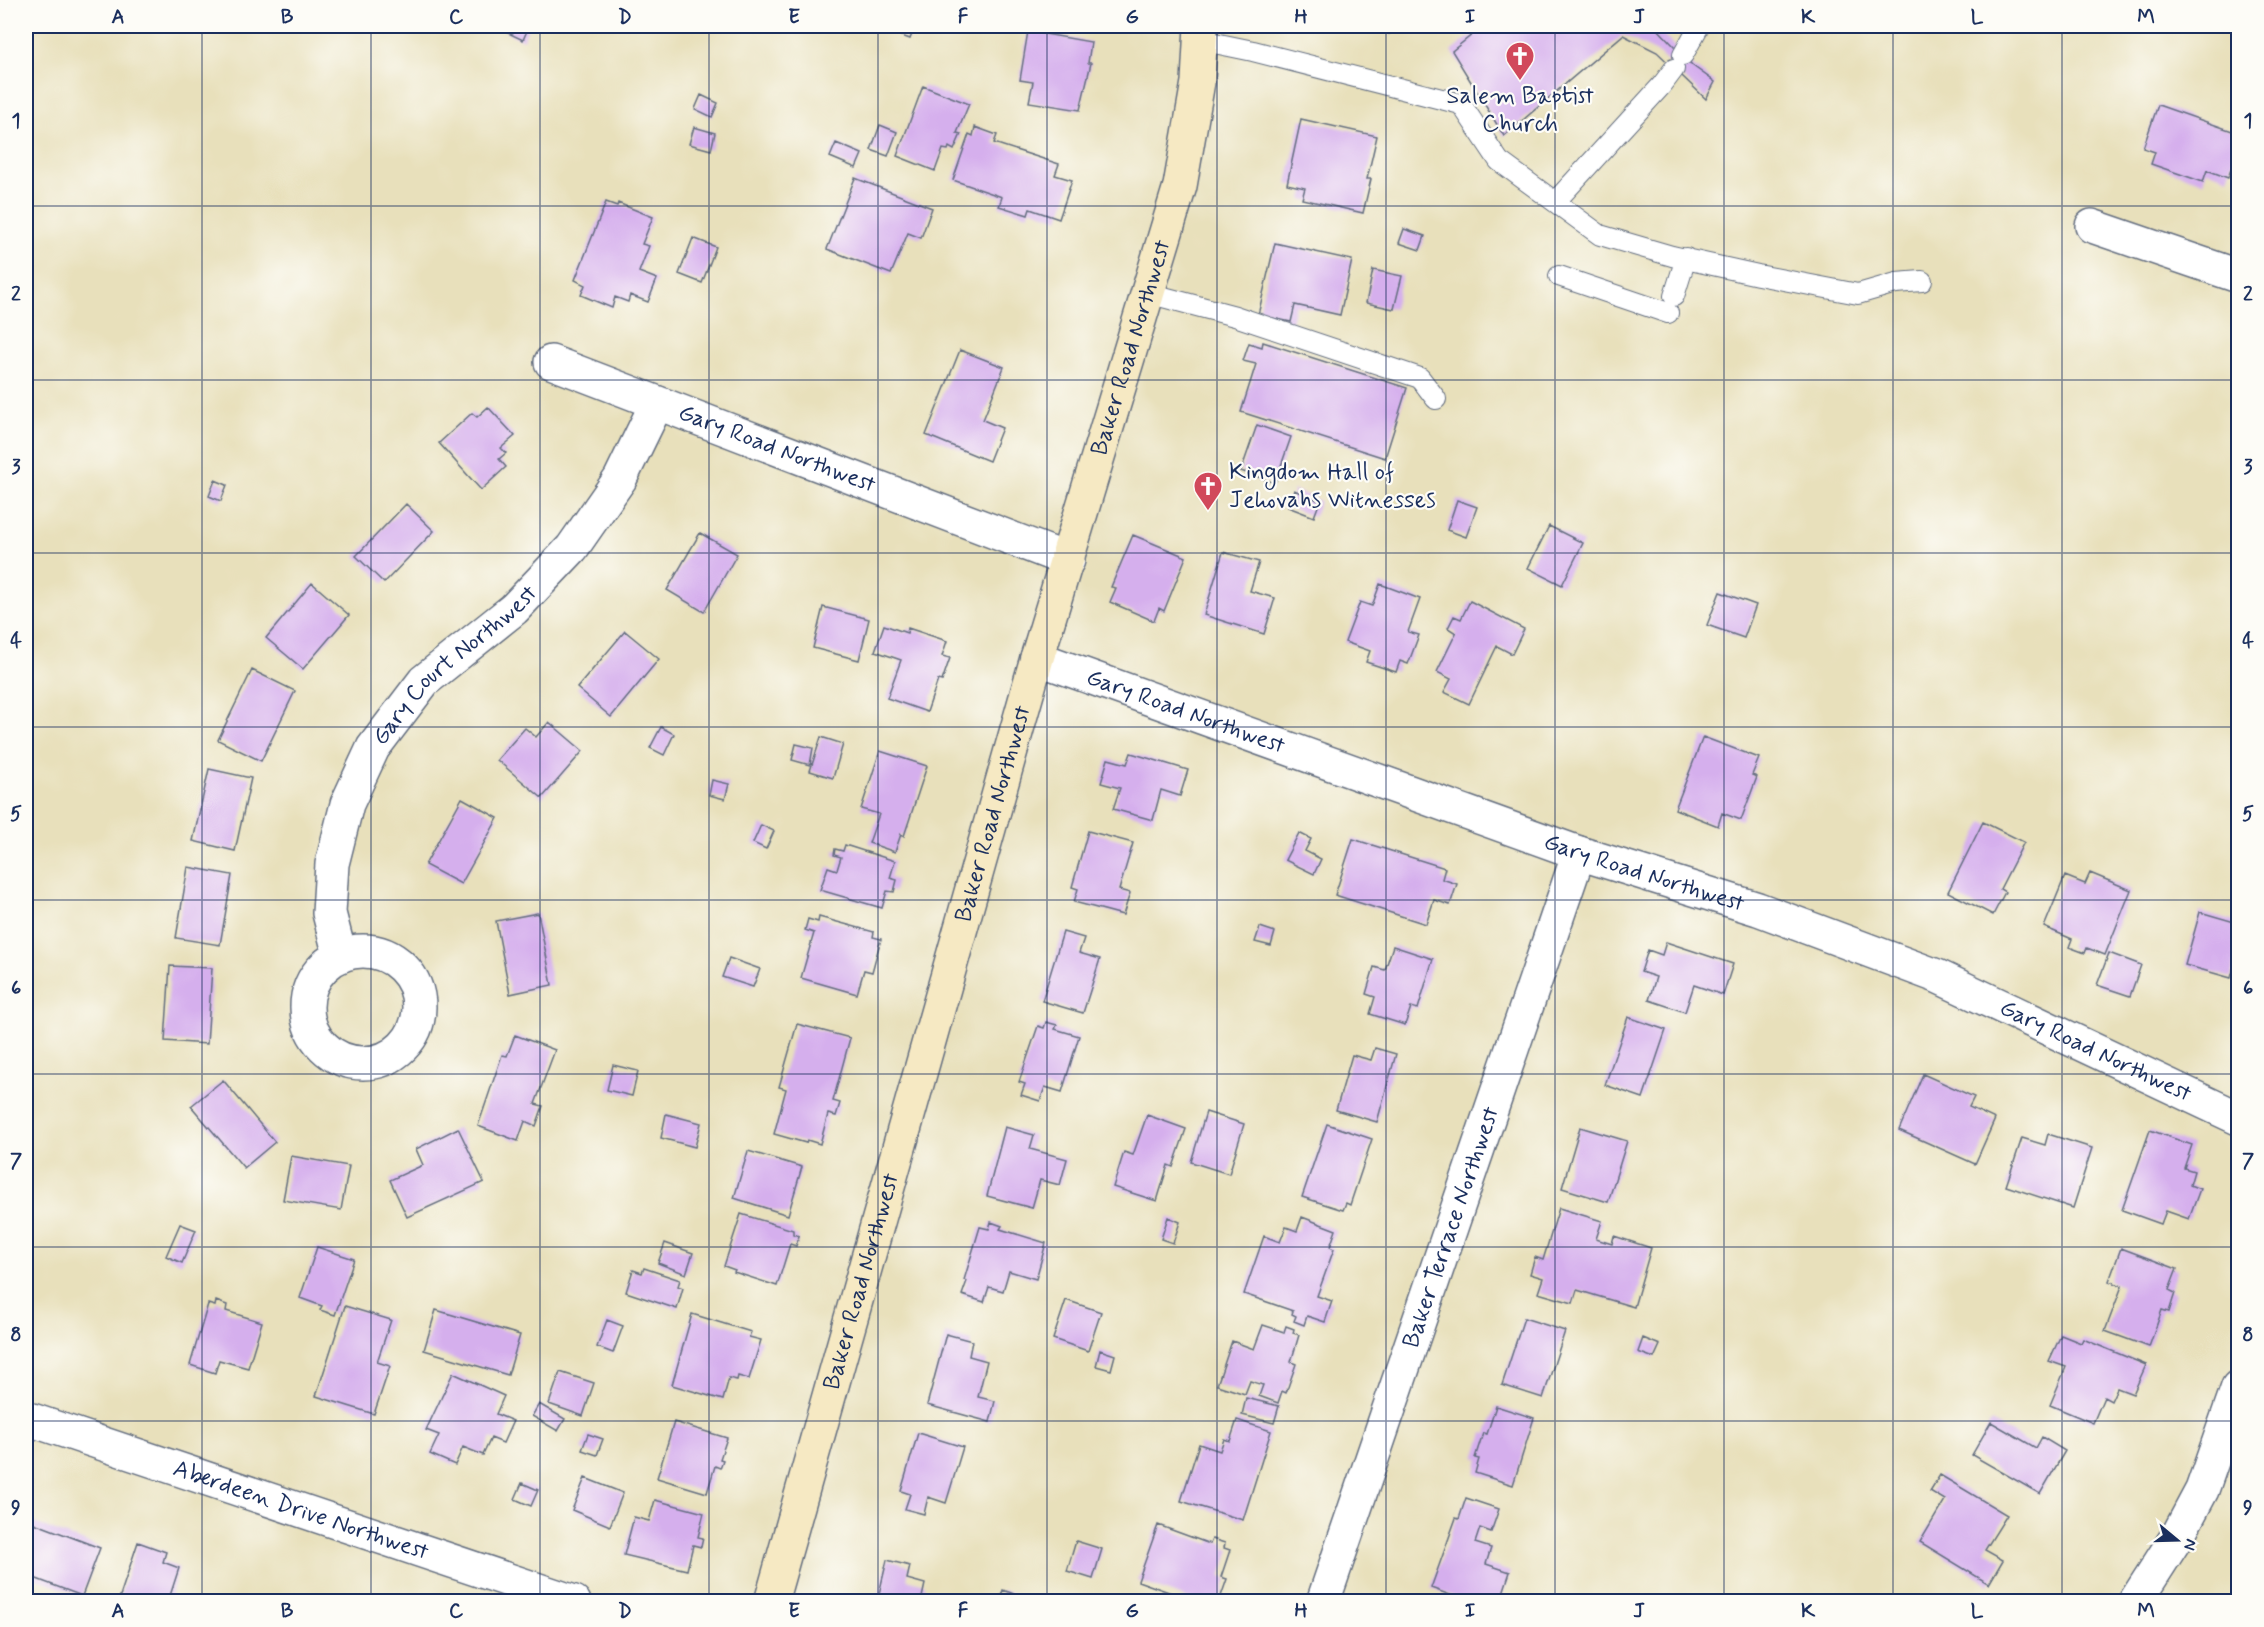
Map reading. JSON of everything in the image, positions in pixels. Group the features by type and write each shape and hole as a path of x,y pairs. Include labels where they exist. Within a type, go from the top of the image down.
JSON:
{"street":[{"name":"Baker Road Northwest","path":"771,1602 1037,658 1180,186 1198,82 1201,33"},
{"path":"2092,226 2238,276"},
{"name":"Gary Road Northwest","path":"551,362 1068,560"},
{"name":"Gary Court Northwest","path":"340,956 329,913 332,864 347,804 373,748 424,681 514,609 572,548 620,479 657,403"},
{"name":"Gary Road Northwest","path":"1037,658 1579,853 1758,909 1937,976 2238,1118"},
{"name":"Baker Terrace Northwest","path":"1323,1602 1579,853"},
{"path":"2135,1602 2178,1535 2202,1490 2238,1387"},
{"name":"Aberdeen Drive Northwest","path":"26,1418 574,1602"}],"lane":[{"path":"1555,202 1662,85 1699,26"},
{"path":"1201,33 1253,51 1461,104 1499,161 1600,235 1758,275 1858,294 1896,283 1922,281"},
{"path":"1559,276 1671,304 1686,258"},
{"path":"1148,293 1235,316 1420,378 1437,399"}],"building":[{"path":"509,26 529,26 523,40 506,32"},
{"path":"874,26 915,26 910,39"},
{"name":"Salem Baptist Church","path":"1384,26 1405,26 1389,34"},
{"name":"Salem Baptist Church","path":"1483,26 1655,26 1693,66 1715,82 1706,99 1657,52 1623,35 1504,136 1452,51"},
{"path":"1028,31 1091,42 1088,63 1091,63 1080,110 1029,102 1033,82 1020,80"},
{"path":"923,86 969,104 957,133 961,134 954,150 949,147 948,150 943,149 935,171 897,156"},
{"path":"701,95 718,103 712,117 695,109"},
{"path":"2158,105 2238,133 2238,149 2228,178 2207,170 2203,182 2151,164 2155,152 2143,148"},
{"path":"1301,119 1377,136 1367,179 1371,179 1363,213 1302,199 1305,188 1287,184"},
{"path":"880,125 897,132 888,156 871,150"},
{"path":"694,127 715,133 711,150 689,144"},
{"path":"975,127 997,135 994,143 1059,164 1055,175 1072,180 1059,219 1030,209 1028,215 999,206 1002,197 953,180 969,134 973,136"},
{"path":"836,143 862,154 856,168 830,157"},
{"path":"855,178 932,208 921,238 908,233 891,274 827,249"},
{"path":"606,202 617,206 618,203 653,217 642,244 649,246 639,272 657,279 648,302 630,295 628,302 615,297 612,308 581,295 585,285 575,280"},
{"path":"1404,229 1425,236 1420,250 1399,243"},
{"path":"693,238 716,247 702,283 679,274"},
{"path":"1275,243 1352,260 1340,315 1295,305 1291,322 1258,315"},
{"path":"1373,270 1402,276 1394,309 1366,303"},
{"path":"1263,342 1407,388 1385,458 1241,412 1256,364 1243,361 1249,343 1262,347"},
{"path":"960,350 1004,367 983,420 1002,428 989,461 926,435"},
{"path":"488,407 515,436 501,448 506,453 499,459 506,467 481,490 439,443 472,413 477,417"},
{"path":"1257,425 1291,437 1275,483 1241,471"},
{"path":"215,480 227,485 221,501 209,496"},
{"path":"1294,490 1320,501 1314,517 1288,507"},
{"path":"1457,500 1477,507 1466,537 1447,530"},
{"path":"406,504 434,531 384,583 356,556"},
{"path":"1549,526 1583,543 1562,585 1528,568"},
{"path":"700,533 737,554 704,612 667,590"},
{"path":"1133,535 1186,557 1164,611 1159,608 1154,621 1110,602 1116,588 1111,587"},
{"path":"1223,552 1259,562 1250,591 1275,598 1264,634 1204,615"},
{"path":"312,583 349,615 303,669 266,638"},
{"path":"1380,584 1420,599 1408,632 1419,635 1408,664 1400,661 1396,672 1366,662 1370,651 1345,642 1360,602 1372,606"},
{"path":"1720,592 1756,605 1744,638 1707,625"},
{"path":"1470,601 1524,629 1512,654 1497,646 1469,704 1444,692 1451,679 1437,672 1456,633 1448,628 1454,616 1461,619"},
{"path":"823,607 869,619 859,660 813,648"},
{"path":"884,625 907,633 908,628 947,641 942,656 950,658 942,681 938,680 927,712 887,698 901,660 875,651"},
{"path":"625,631 659,659 611,717 577,688"},
{"path":"252,670 295,691 261,761 218,740"},
{"path":"549,722 583,751 542,798 497,760 525,728 536,737"},
{"path":"661,727 674,734 664,755 650,748"},
{"path":"821,737 843,744 833,778 810,771"},
{"path":"1703,737 1759,758 1752,775 1757,777 1741,820 1722,813 1718,826 1675,809"},
{"path":"796,744 813,748 810,765 792,760"},
{"path":"880,751 927,766 904,836 901,834 895,852 869,843 879,814 861,809"},
{"path":"1131,753 1188,770 1180,796 1161,790 1153,820 1113,809 1120,788 1101,783 1108,759 1127,764"},
{"path":"209,769 251,778 235,851 193,841"},
{"path":"712,780 729,784 725,799 709,795"},
{"path":"462,798 498,818 461,884 425,865"},
{"path":"1983,822 2024,842 2000,889 2005,892 1993,915 1948,892"},
{"path":"761,825 774,831 766,849 753,843"},
{"path":"1088,831 1133,843 1119,890 1130,893 1123,915 1074,902 1078,889 1072,887"},
{"path":"1299,833 1311,839 1305,851 1321,859 1314,874 1285,860"},
{"path":"1353,839 1445,868 1442,879 1457,884 1450,905 1434,900 1426,924 1335,895"},
{"path":"845,845 895,861 890,878 897,880 894,892 887,891 882,908 820,890 828,867 837,870 841,857 834,855 835,849 843,851"},
{"path":"188,867 232,875 220,945 176,938"},
{"path":"2090,873 2131,890 2105,955 2087,948 2085,953 2069,947 2072,939 2044,927 2065,876 2085,884"},
{"path":"2200,912 2238,923 2238,952 2231,978 2185,965"},
{"path":"538,913 552,985 510,994 496,921"},
{"path":"819,917 874,932 873,937 881,939 872,972 864,970 857,994 801,978 814,933 805,930 808,919 818,922"},
{"path":"1260,927 1275,932 1271,946 1255,942"},
{"path":"1063,932 1084,938 1079,953 1100,959 1083,1013 1042,1001"},
{"path":"1666,942 1733,964 1723,995 1694,985 1685,1012 1649,1000 1656,977 1641,972 1648,950 1662,955"},
{"path":"1393,946 1433,959 1418,1009 1411,1007 1405,1025 1370,1014 1375,997 1366,994 1374,967 1385,970"},
{"path":"2109,953 2141,965 2130,996 2097,985"},
{"path":"729,958 760,969 753,987 722,977"},
{"path":"170,966 212,968 207,1044 165,1041"},
{"path":"1628,1017 1666,1030 1643,1098 1605,1085"},
{"path":"1046,1022 1057,1025 1055,1029 1079,1036 1062,1092 1045,1087 1040,1101 1021,1095 1025,1084 1019,1082 1038,1026 1044,1028"},
{"path":"797,1024 850,1038 833,1101 840,1103 836,1116 828,1114 820,1144 807,1140 806,1143 774,1134 786,1089 779,1087"},
{"path":"515,1035 555,1050 535,1104 543,1106 536,1126 525,1121 518,1141 478,1126 502,1055 507,1056"},
{"path":"1375,1048 1396,1054 1377,1122 1336,1110 1352,1055 1371,1060"},
{"path":"613,1065 638,1071 632,1096 607,1090"},
{"path":"1923,1074 1974,1097 1969,1107 1995,1119 1975,1164 1899,1130"},
{"path":"223,1080 275,1142 244,1168 191,1106"},
{"path":"1206,1112 1244,1124 1229,1174 1191,1162"},
{"path":"666,1114 701,1123 695,1147 661,1138"},
{"path":"1147,1115 1186,1129 1173,1167 1168,1165 1157,1201 1113,1187 1124,1152 1133,1155"},
{"path":"1327,1124 1372,1139 1350,1205 1346,1203 1343,1210 1302,1197"},
{"path":"1005,1127 1034,1135 1030,1149 1067,1159 1060,1185 1040,1180 1032,1208 987,1196"},
{"path":"1580,1127 1627,1141 1608,1202 1562,1188"},
{"path":"458,1128 484,1182 407,1217 390,1180 423,1165 416,1149"},
{"path":"2150,1130 2192,1145 2184,1168 2194,1171 2190,1185 2200,1189 2189,1219 2166,1211 2161,1224 2122,1210"},
{"path":"2048,1134 2092,1148 2073,1208 2006,1186 2022,1138 2045,1145"},
{"path":"748,1151 802,1167 788,1215 734,1198"},
{"path":"291,1156 349,1166 341,1210 283,1200"},
{"path":"1559,1208 1602,1221 1596,1239 1612,1244 1614,1236 1651,1248 1634,1307 1577,1290 1573,1303 1538,1293 1543,1278 1530,1274 1535,1257 1543,1260"},
{"path":"741,1214 793,1230 793,1234 799,1236 796,1246 790,1244 777,1286 734,1272 735,1270 724,1266"},
{"path":"1168,1217 1180,1222 1173,1243 1161,1239"},
{"path":"1302,1217 1336,1230 1330,1247 1334,1249 1317,1296 1332,1301 1325,1322 1307,1316 1304,1325 1294,1321 1296,1316 1292,1314 1293,1311 1244,1294 1264,1236 1280,1242 1286,1227 1297,1231"},
{"path":"991,1222 1002,1226 1000,1229 1046,1243 1036,1279 1009,1271 1003,1291 989,1287 984,1302 962,1295 967,1281 964,1280 980,1227 989,1229"},
{"path":"180,1224 196,1230 182,1263 166,1256"},
{"path":"665,1243 693,1253 686,1274 658,1263"},
{"path":"317,1247 354,1259 335,1315 320,1310 322,1306 300,1298"},
{"path":"2121,1248 2177,1269 2169,1290 2175,1293 2169,1312 2162,1310 2149,1347 2105,1331 2122,1286 2109,1281"},
{"path":"644,1268 680,1280 678,1286 683,1288 677,1309 626,1292 633,1270 642,1273"},
{"path":"1066,1300 1101,1312 1088,1351 1053,1339"},
{"path":"216,1301 227,1305 226,1311 262,1322 248,1368 219,1360 215,1373 190,1365 208,1304 215,1306"},
{"path":"345,1306 391,1320 377,1362 390,1366 374,1414 316,1396"},
{"path":"436,1310 520,1335 508,1375 424,1350"},
{"path":"692,1314 751,1332 749,1337 761,1340 749,1379 738,1376 737,1380 729,1378 723,1400 672,1385"},
{"path":"1524,1318 1565,1331 1543,1398 1502,1385"},
{"path":"607,1320 623,1326 613,1353 597,1347"},
{"path":"1263,1325 1284,1332 1286,1326 1294,1329 1293,1333 1299,1335 1291,1362 1296,1364 1286,1393 1282,1391 1278,1403 1259,1396 1263,1385 1250,1381 1245,1394 1217,1385 1232,1341 1254,1349"},
{"path":"946,1334 972,1341 969,1356 987,1361 978,1397 995,1401 990,1422 927,1405"},
{"path":"2061,1335 2081,1343 2083,1339 2146,1365 2133,1394 2117,1388 2111,1401 2104,1397 2093,1423 2050,1405 2066,1367 2049,1361"},
{"path":"1643,1338 1660,1345 1654,1358 1638,1352"},
{"path":"1100,1350 1115,1355 1111,1370 1096,1366"},
{"path":"560,1372 594,1383 583,1416 549,1404"},
{"path":"453,1373 504,1396 496,1414 513,1421 503,1443 491,1438 483,1455 463,1447 455,1465 430,1454 439,1435 426,1430"},
{"path":"1246,1398 1279,1406 1274,1423 1242,1415"},
{"path":"539,1404 565,1419 558,1431 532,1416"},
{"path":"1496,1406 1534,1418 1513,1485 1475,1473 1479,1459 1475,1458 1483,1433 1487,1434"},
{"path":"1237,1420 1271,1431 1243,1520 1181,1501 1199,1444 1220,1451 1224,1439 1230,1441"},
{"path":"674,1422 727,1438 720,1459 723,1460 720,1468 715,1466 707,1493 657,1478"},
{"path":"1991,1422 2036,1448 2042,1437 2065,1451 2040,1494 1972,1455"},
{"path":"918,1433 963,1447 946,1503 928,1497 924,1514 905,1509 910,1494 901,1491"},
{"path":"588,1434 603,1439 597,1455 582,1450"},
{"path":"1940,1475 2007,1515 1985,1550 2003,1560 1989,1584 1920,1542 1945,1500 1930,1491"},
{"path":"585,1478 623,1493 610,1526 572,1510"},
{"path":"522,1483 538,1490 531,1506 515,1499"},
{"path":"1466,1498 1499,1509 1491,1532 1480,1528 1475,1543 1491,1548 1486,1564 1510,1572 1500,1602 1469,1602 1431,1588 1456,1518 1459,1519"},
{"path":"655,1500 704,1513 698,1537 703,1538 701,1547 693,1545 687,1570 624,1555 634,1517 649,1521"},
{"path":"26,1520 100,1548 82,1596 26,1575"},
{"path":"1158,1525 1210,1544 1212,1539 1225,1543 1224,1548 1230,1550 1221,1577 1227,1579 1219,1602 1190,1602 1191,1600 1138,1581"},
{"path":"1076,1541 1102,1549 1093,1579 1067,1571"},
{"path":"138,1542 166,1552 163,1562 179,1568 168,1602 118,1602"},
{"path":"887,1560 910,1566 907,1579 925,1584 921,1602 877,1602"},
{"path":"1003,1590 1017,1595 1015,1602 999,1602"}],"place":[{"name":"Salem Baptist Church","path":"1520,82"},
{"name":"Kingdom Hall of Jehovahs Witnesses","path":"1208,512"}]}
